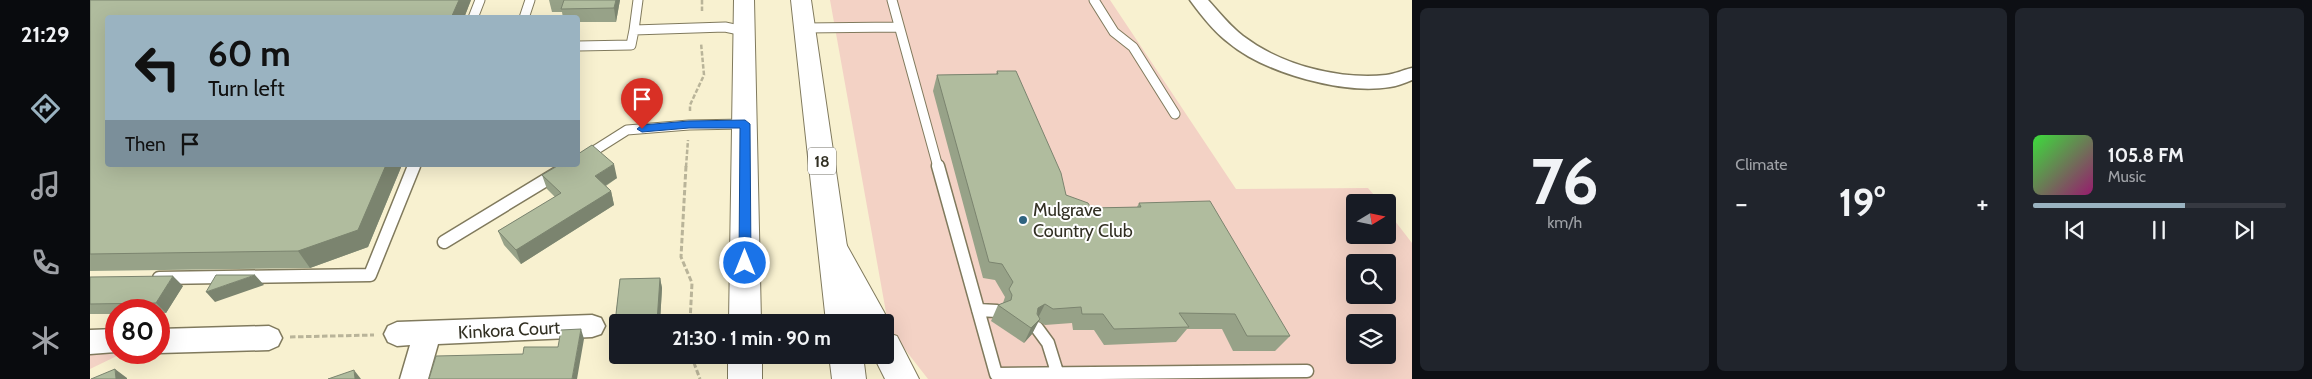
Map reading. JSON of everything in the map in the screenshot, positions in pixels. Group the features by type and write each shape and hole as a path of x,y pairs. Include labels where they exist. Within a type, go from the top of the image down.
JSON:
{"main road":[{"path":"744,0 745,314"},
{"name":"18","path":"801,0 841,314"},
{"path":"833,247 869,314"},
{"path":"894,363 902,379"},
{"path":"847,364 849,379"}],"street":[{"path":"1199,0 1215,20 1237,40 1264,57 1294,68 1325,76 1363,82 1390,81 1412,74"},
{"name":"Kinkora Court","path":"397,334 592,326"},
{"path":"414,379 427,334"},
{"path":"170,341 268,338"},
{"path":"90,342 105,341"}],"lane":[{"path":"474,15 480,0"},
{"path":"525,15 530,0"},
{"path":"580,46 631,45 638,0"},
{"path":"892,0 996,374 1307,370"},
{"path":"1094,0 1114,32 1133,47 1175,114"},
{"path":"634,30 725,27 744,31"},
{"path":"804,28 899,27"},
{"path":"580,159 627,130 689,125 745,124"},
{"path":"150,278 370,274 413,167"},
{"path":"444,242 567,167"},
{"path":"978,310 997,311"},
{"path":"1037,328 1045,335 1051,346 1057,372"}],"path":[{"path":"690,314 692,283 681,257 690,105 704,75 700,37 702,0"},
{"path":"268,338 397,334"},
{"path":"694,364 700,379"}],"shaded area":[{"path":"830,0 1110,0 1236,189 1368,188 1373,194 1346,194 1346,244 1396,244 1396,222 1412,243 1412,379 928,379 894,335 894,314 886,314"},
{"path":"90,354 105,354 105,362 90,369"}],"building":[{"path":"90,0 459,0 452,15 105,15 105,167 385,167 358,230 298,251 90,254"},
{"path":"564,0 616,0 614,8 561,9"},
{"name":"Mulgrave Country Club","path":"997,71 1016,71 1061,173 1066,195 1088,203 1091,208 1141,207 1139,203 1210,201 1290,336 1247,336 1235,314 1179,313 1189,327 1114,329 1103,314 1082,314 1081,307 1053,309 1045,304 1038,308 1037,314 1040,319 1031,328 998,305 1011,300 1012,295 1009,289 1013,282 1002,264 989,262 937,75 998,74"},
{"path":"592,145 614,164 595,176 611,191 516,250 498,231 561,193 542,175 556,167 580,167 580,153"},
{"path":"216,275 255,275 206,292"},
{"path":"173,276 159,299 105,299 105,304 90,304 90,277"},
{"path":"660,278 658,314 616,314 620,279"},
{"path":"581,329 572,379 429,379 436,356 523,354 524,347 558,347 561,330"},
{"path":"115,369 116,379 91,379"},
{"path":"354,370 355,379 328,379"}],"place":[{"name":"Mulgrave Country Club","path":"1023,220"}],"route":[{"path":"642,129 689,125 745,124 745,263"}]}
